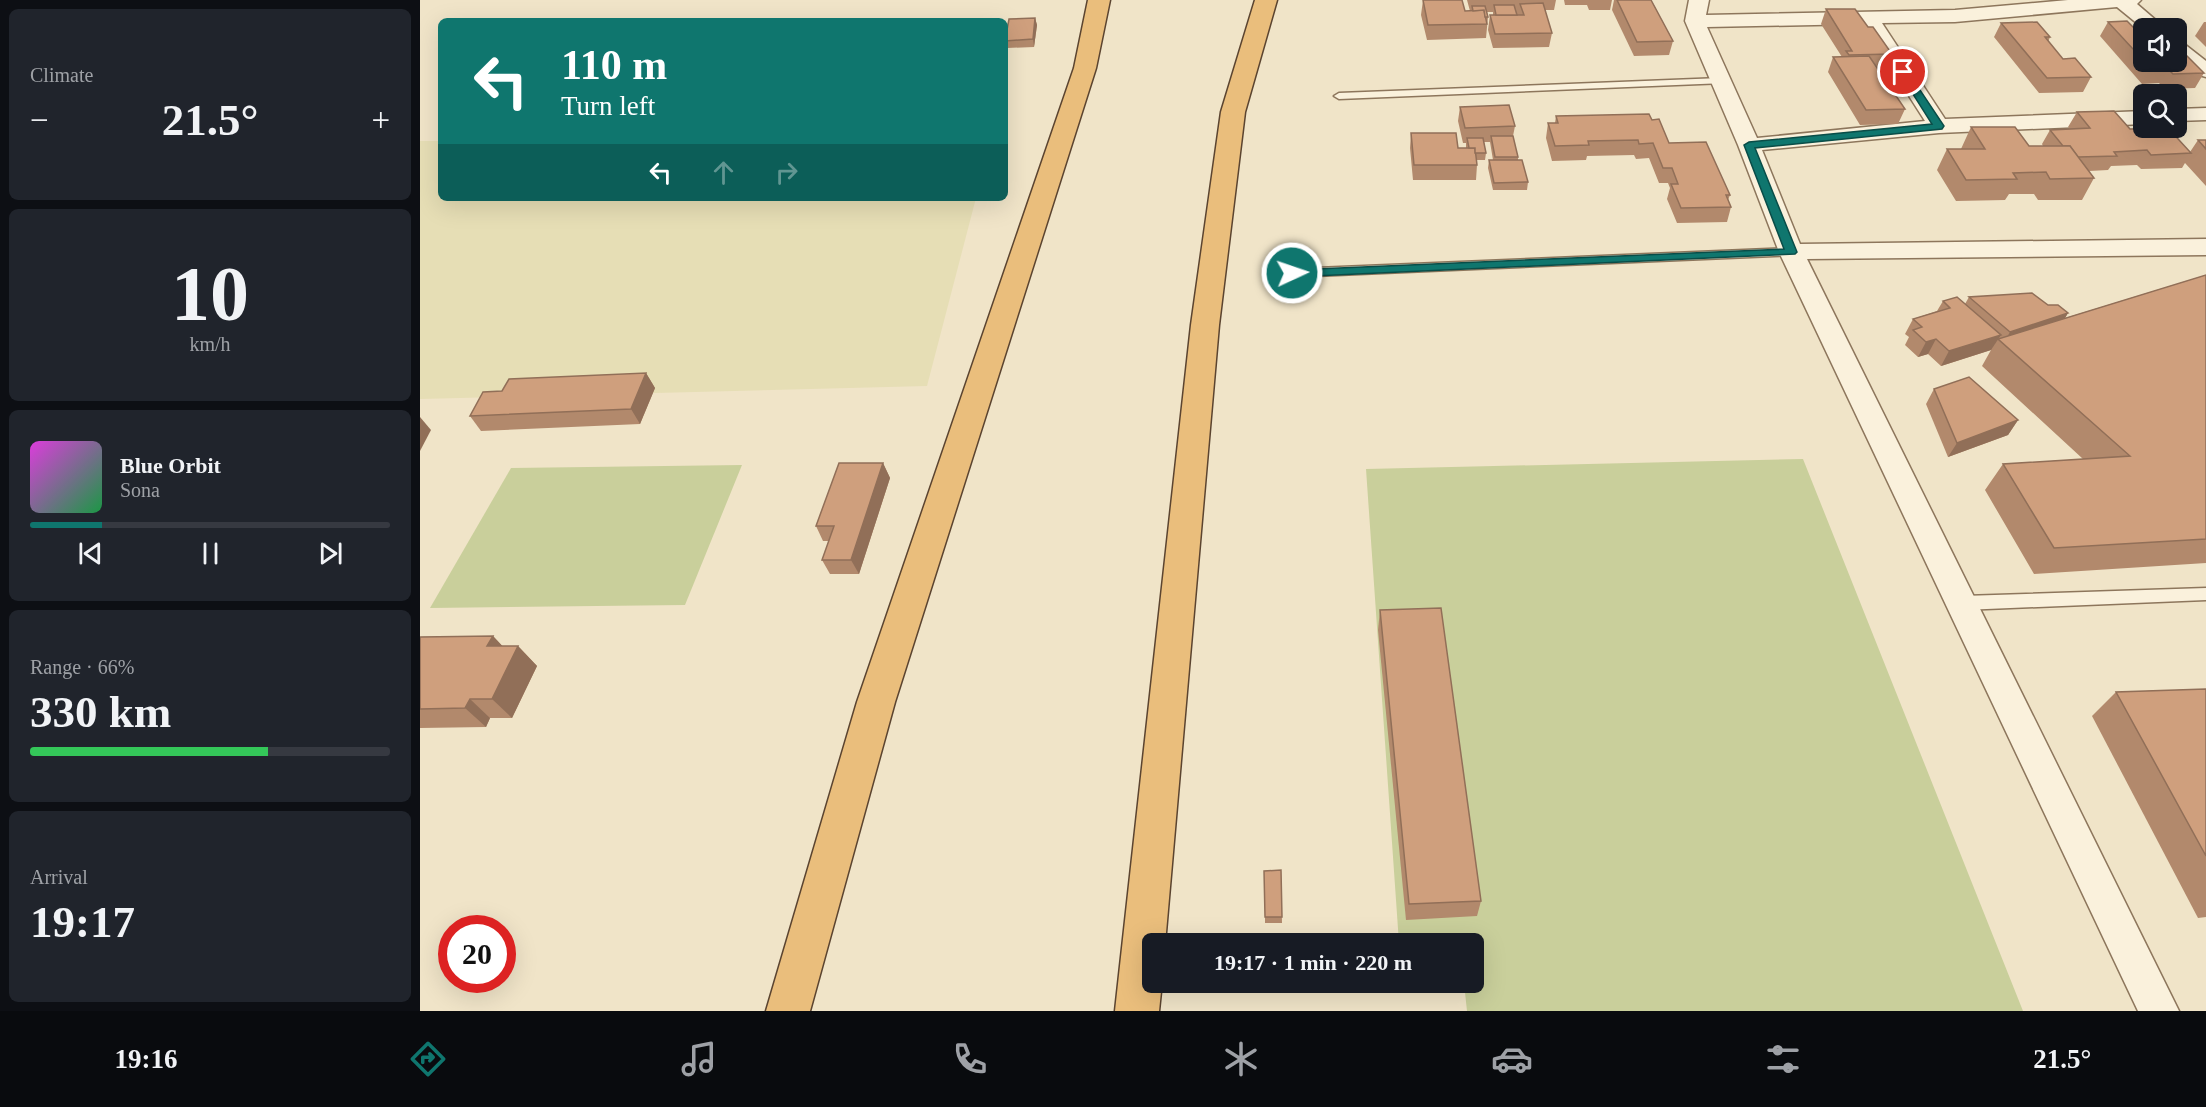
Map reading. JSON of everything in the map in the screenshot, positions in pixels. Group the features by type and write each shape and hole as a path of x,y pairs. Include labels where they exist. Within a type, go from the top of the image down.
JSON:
{"highway":[{"path":"788,1011 876,702 1085,68 1099,0"},
{"path":"1137,1011 1205,325 1233,112 1266,0"}],"street":[{"path":"2131,0 1955,16 1868,17 1697,10 1721,81 1791,252 2159,1011"},
{"path":"2121,1 2142,18"},
{"path":"1868,17 1939,126"},
{"path":"2187,56 2206,71"},
{"path":"2187,115 2206,114"},
{"path":"1749,145 1939,126 2133,117"},
{"path":"1791,252 2206,247"}],"lane":[{"path":"1339,96 1721,81"},
{"path":"1292,273 1791,252"},
{"path":"1963,603 2206,594"}],"shaded area":[{"path":"420,141 438,141 438,201 975,201 927,386 420,399"}],"green space":[{"path":"1803,459 2023,1011 1467,1011 1465,993 1484,993 1484,933 1398,933 1366,469"},
{"path":"742,465 685,605 430,608 511,468"}],"building":[{"path":"1423,0 1462,0 1465,11 1484,10 1487,24 1428,25"},
{"path":"1617,0 1651,0 1673,41 1637,42"},
{"path":"1543,3 1552,33 1495,34 1490,15 1524,15 1520,4"},
{"path":"1494,5 1514,5 1517,15 1496,15"},
{"path":"1472,6 1485,6 1488,17 1485,17 1484,10 1473,11"},
{"path":"1826,9 1855,9 1868,27 1873,27 1892,54 1849,55 1846,51 1852,51"},
{"path":"1035,18 1033,39 1008,41 1009,19"},
{"path":"2127,21 2133,27 2133,49 2108,22"},
{"path":"2037,22 2050,37 2045,37 2063,59 2075,58 2091,77 2047,78 2001,23"},
{"path":"1869,56 1905,109 1866,110 1833,57"},
{"path":"2187,56 2204,73 2173,74 2171,72 2187,72"},
{"path":"1509,105 1515,126 1465,128 1460,107"},
{"path":"2114,111 2130,129 2133,129 2133,138 2177,138 2191,153 2151,155 2147,150 2114,152 2117,156 2078,157 2070,146 2063,146 2050,130 2090,128 2077,112"},
{"path":"1649,114 1652,120 1659,119 1669,143 1706,142 1730,195 1726,195 1731,207 1681,208 1671,184 1678,184 1672,168 1663,168 1653,143 1639,144 1638,140 1588,141 1589,145 1555,146 1548,123 1558,123 1556,116"},
{"path":"1971,127 2015,127 2029,146 2070,146 2094,178 2050,179 2046,172 2013,173 2017,179 1966,180 1947,149 1985,149"},
{"path":"1411,133 1456,133 1458,148 1475,148 1477,165 1414,165"},
{"path":"1491,136 1513,136 1518,157 1495,157"},
{"path":"1467,138 1483,138 1486,153 1475,153 1475,148 1469,148"},
{"path":"2198,140 2206,140 2206,149"},
{"path":"1489,160 1522,160 1528,182 1494,183"},
{"path":"2206,275 2206,539 2054,548 2003,464 2130,456 1998,339"},
{"path":"2032,293 2048,305 2058,305 2068,313 2010,332 1969,297"},
{"path":"1957,297 2001,335 1949,351 1936,339 1926,342 1913,330 1922,327 1913,319 1950,308 1943,301"},
{"path":"646,373 631,409 470,416 483,392 502,391 509,379"},
{"path":"1969,377 2018,420 1957,443 1934,389"},
{"path":"839,463 883,463 851,560 822,560 834,526 816,526"},
{"path":"1441,608 1481,901 1409,904 1380,610"},
{"path":"493,636 487,646 518,646 492,699 470,699 465,708 420,709 420,637"},
{"path":"2206,689 2206,856 2116,692"},
{"path":"1281,870 1282,917 1265,917 1264,871"}],"route":[{"path":"1292,273 1791,252 1749,145 1939,126 1903,72"}]}
